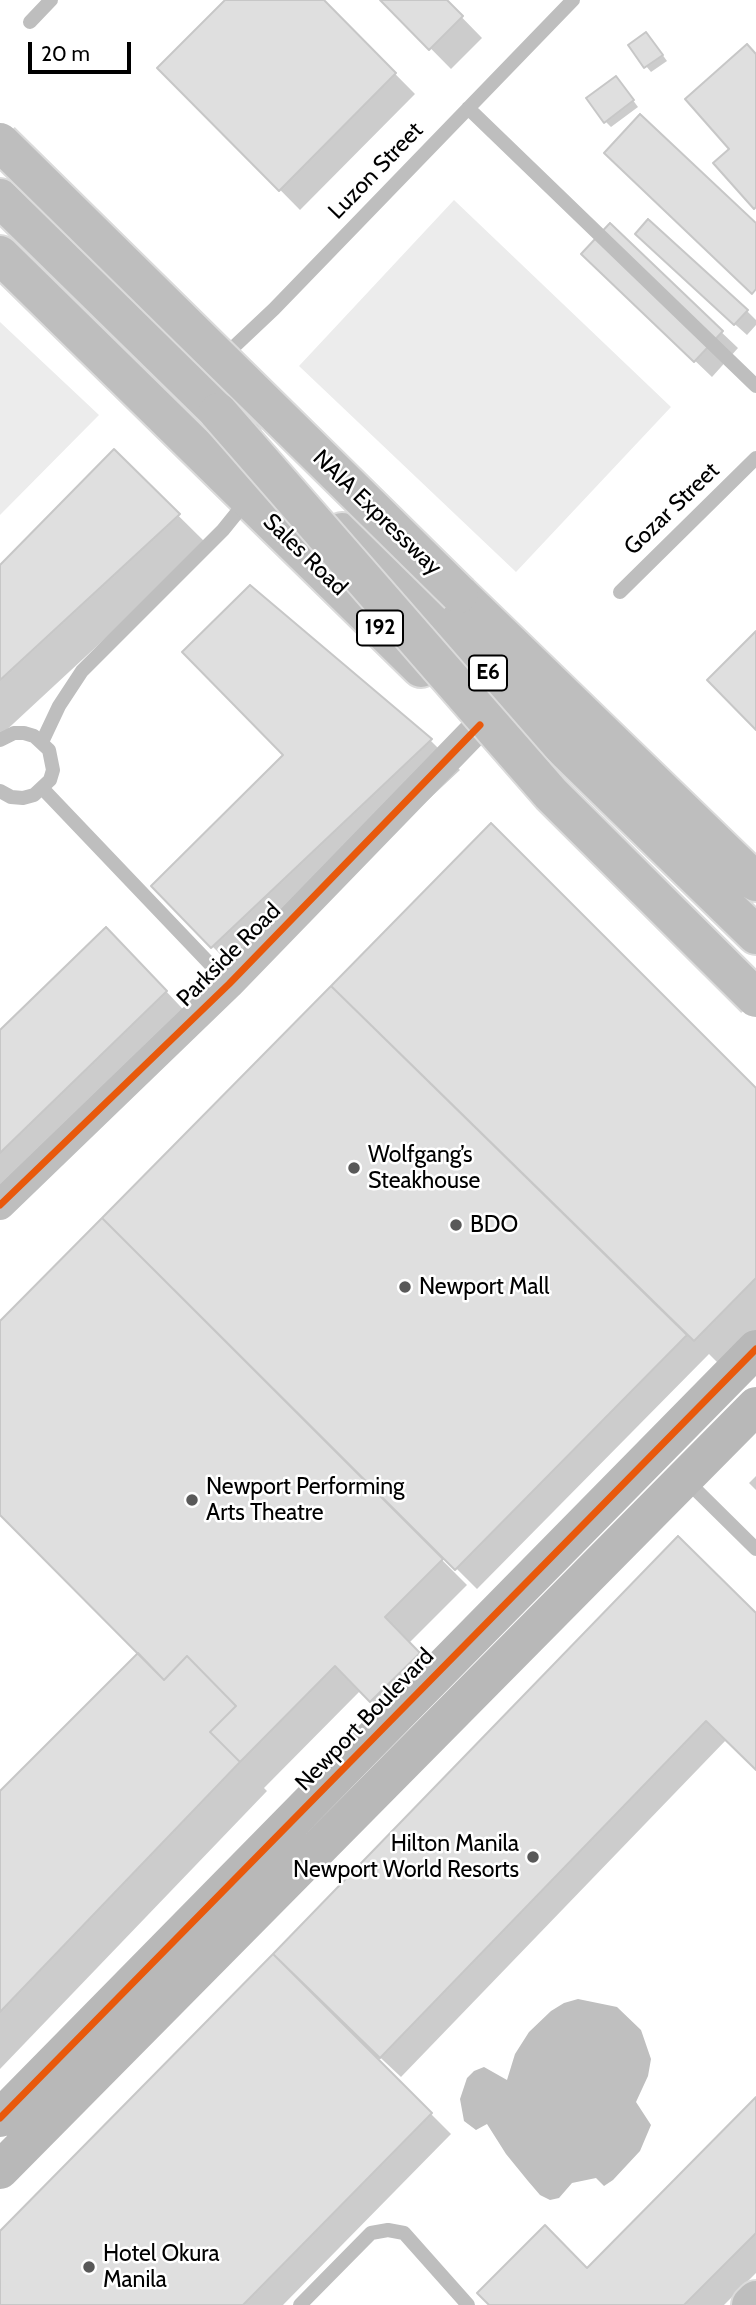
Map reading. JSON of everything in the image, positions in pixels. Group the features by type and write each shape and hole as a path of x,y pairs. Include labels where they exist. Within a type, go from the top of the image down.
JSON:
{"main road":[{"path":"0,127 219,360 756,901"},
{"name":"NAIA Expressway","path":"0,142 391,528 756,882"},
{"path":"0,165 219,360 756,859"},
{"name":"NAIA Expressway","path":"0,198 756,935"},
{"name":"Sales Road","path":"0,210 756,948"},
{"name":"Sales Road","path":"0,255 480,725 756,1005"},
{"path":"218,412 551,794 756,998"},
{"path":"751,2305 756,2300"}],"street":[{"name":"Parkside Road","path":"0,1205 229,984 480,725"},
{"name":"Newport Boulevard","path":"0,2170 83,2060 756,1349"},
{"name":"Newport Boulevard","path":"0,2118 83,2060 685,1479 756,1406"}],"lane":[{"path":"30,22 51,0"},
{"name":"Luzon Street","path":"219,360 573,0"},
{"path":"468,108 756,386"},
{"name":"Gozar Street","path":"620,592 756,458"},
{"path":"42,742 59,706 82,671 223,530 248,499"},
{"path":"0,740 14,733 24,733 42,742 48,750 52,770 50,780 34,795 11,797 0,791"},
{"path":"43,789 229,984"},
{"path":"685,1479 756,1549"},
{"path":"300,2305 371,2234 388,2230 404,2234 468,2305"}],"shaded area":[{"path":"454,200 671,407 516,572 299,366"},
{"path":"0,322 99,415 0,515"},
{"path":"578,1999 617,2007 641,2030 651,2059 648,2076 636,2102 651,2125 640,2151 613,2180 604,2186 596,2178 572,2183 559,2198 550,2200 540,2195 528,2181 487,2124 476,2130 464,2121 460,2099 467,2078 474,2071 484,2067 507,2080 515,2054 529,2032 551,2011"}],"building":[{"path":"225,0 324,0 396,73 279,191 157,68"},
{"path":"380,0 447,0 463,16 429,50"},
{"path":"646,32 663,55 644,68 628,45"},
{"path":"747,44 756,54 754,209 713,163 729,149 685,99"},
{"path":"616,76 634,100 604,123 586,98"},
{"path":"640,114 756,223 756,289 752,294 604,153"},
{"path":"648,219 748,310 734,325 635,234"},
{"path":"610,223 723,331 694,362 581,254"},
{"path":"114,449 180,514 0,680 0,565"},
{"path":"250,585 432,739 211,948 151,886 283,755 182,652"},
{"path":"756,631 756,730 707,680"},
{"path":"491,823 756,1088 756,1278 694,1341 331,986"},
{"path":"106,927 167,991 0,1153 0,1030"},
{"name":"Newport Mall","path":"331,986 687,1335 455,1570 102,1218"},
{"name":"Newport Performing Arts Theatre","path":"102,1218 443,1559 385,1617 420,1653 370,1702 335,1666 240,1762 210,1732 236,1706 187,1656 164,1680 0,1515 0,1321"},
{"path":"678,1536 756,1613 756,1770 706,1721 380,2058 273,1954"},
{"path":"138,1653 164,1680 187,1656 236,1706 210,1732 240,1762 0,2012 0,1791"},
{"path":"273,1954 432,2113 243,2305 0,2305 0,2231"},
{"path":"756,2097 756,2233 684,2305 489,2305 477,2293 545,2225 587,2268"}],"cycle path":[{"path":"0,1205 229,984 480,725"},
{"path":"0,2118 756,1349"}],"place":[{"name":"Wolfgang’s Steakhouse","path":"354,1168"},
{"name":"BDO","path":"456,1225"},
{"name":"Newport Mall","path":"405,1287"},
{"name":"Newport Performing Arts Theatre","path":"192,1500"},
{"name":"Hilton Manila Newport World Resorts","path":"533,1857"},
{"name":"Hotel Okura Manila","path":"89,2267"}]}
